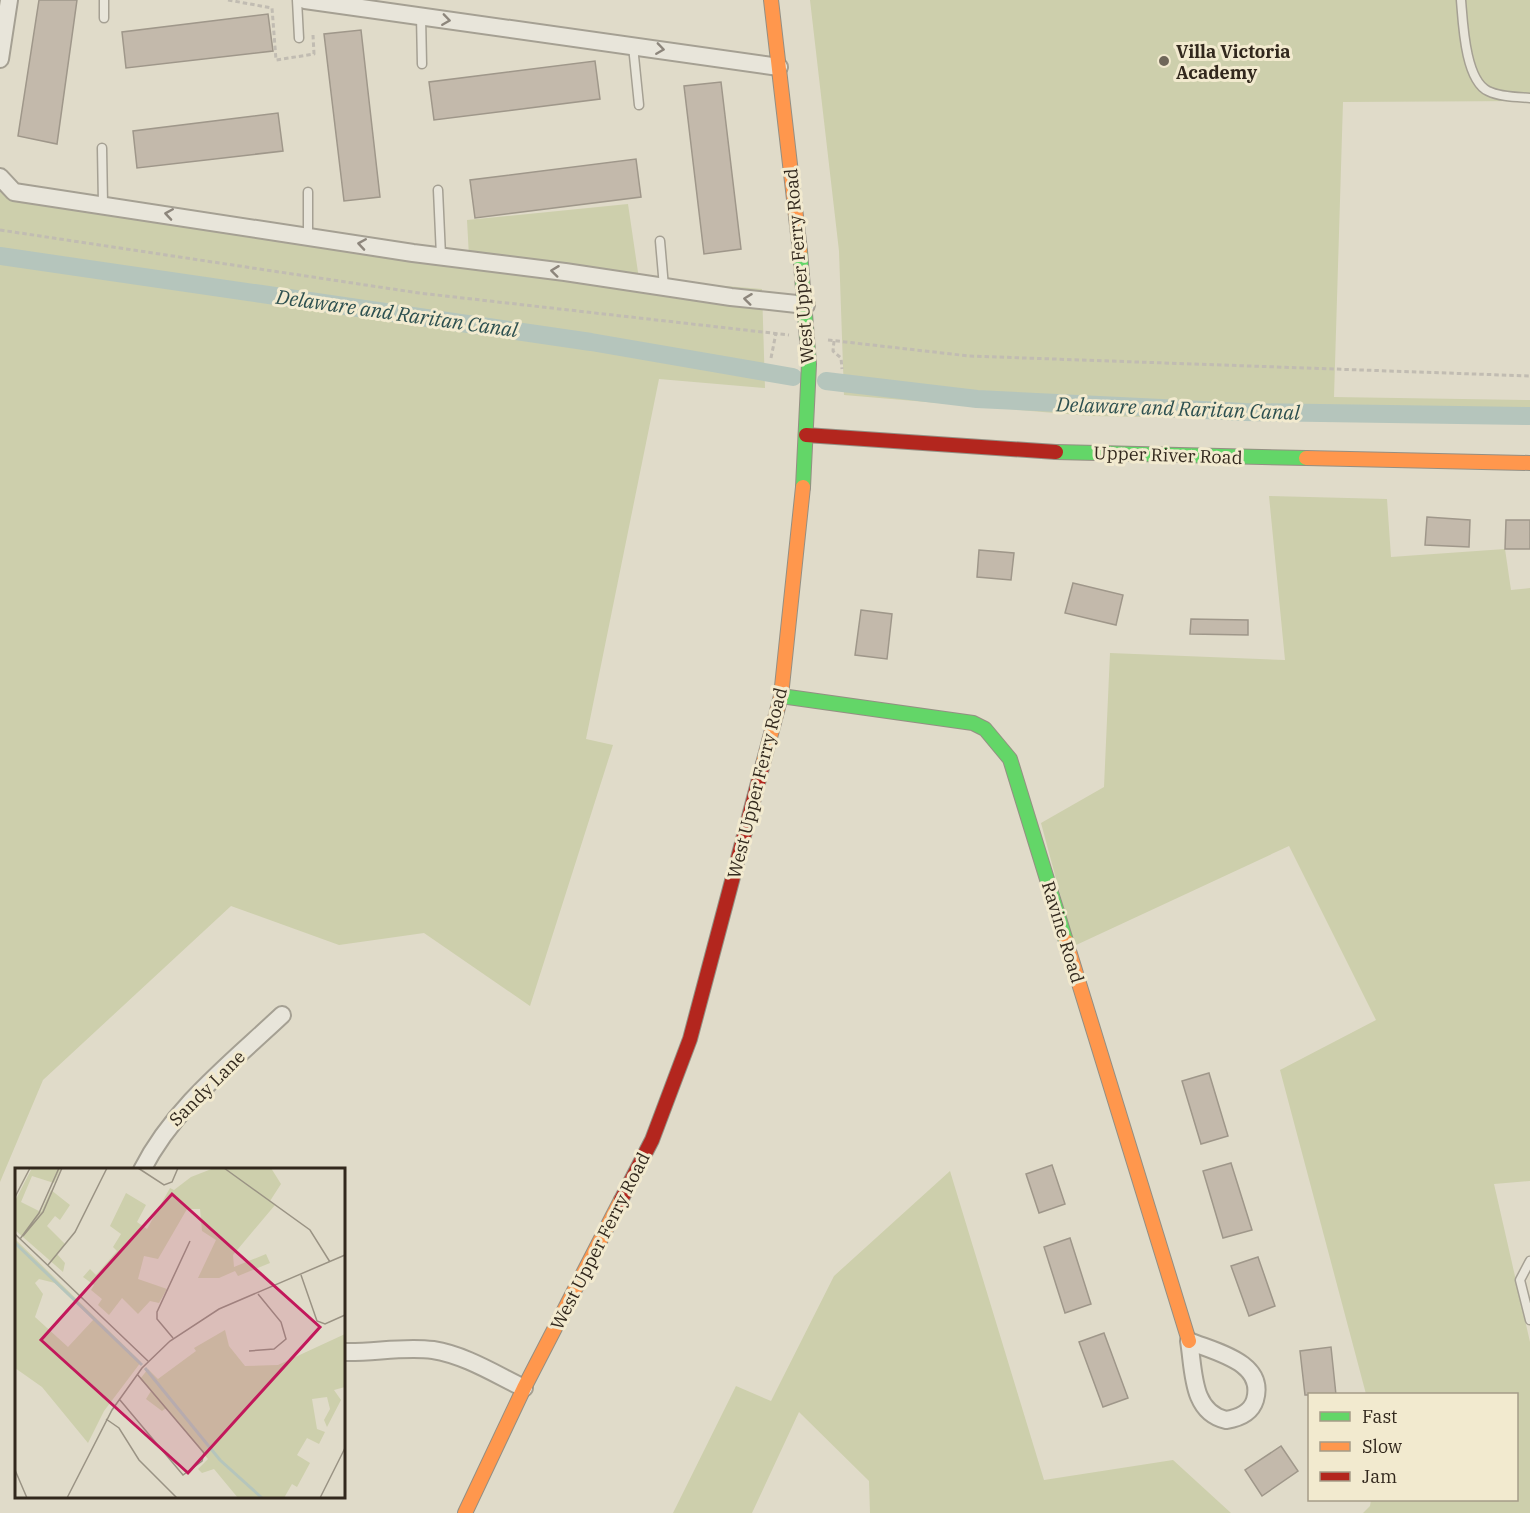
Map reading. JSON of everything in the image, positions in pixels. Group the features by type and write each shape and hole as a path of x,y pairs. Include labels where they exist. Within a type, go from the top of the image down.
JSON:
{"main road":[{"name":"West Upper Ferry Road","path":"465,1513 524,1388 652,1140 669,1100 690,1040 781,696 802,512 809,364 806,305 771,0"},
{"name":"Upper River Road","path":"806,435 1010,451 1530,463"},
{"name":"Ravine Road","path":"781,696 973,723 986,729 1010,759 1189,1341"}],"street":[{"path":"0,59 9,0"},
{"path":"305,0 779,67"},
{"path":"0,177 14,192 441,256 806,305"},
{"name":"Sandy Lane","path":"143,1168 168,1127 191,1100 282,1015"},
{"name":"Ravine Road","path":"1189,1341 1242,1364 1251,1371 1257,1391 1253,1404 1246,1413 1226,1420 1206,1411 1200,1402 1189,1341"},
{"path":"345,1353 412,1349 435,1351 460,1358 524,1388"}],"lane":[{"path":"104,0 104,18"},
{"path":"297,0 298,39"},
{"path":"1461,0 1465,40 1478,83 1488,91 1530,98"},
{"path":"421,16 422,64"},
{"path":"633,46 639,105"},
{"path":"102,148 103,204"},
{"path":"438,190 441,256"},
{"path":"308,192 308,236"},
{"path":"660,241 664,287"},
{"path":"1530,1261 1520,1280 1530,1320"}],"path":[{"path":"0,230 419,293 776,333 771,358"},
{"path":"842,369 841,358 833,351 834,341 969,356 1530,376"}],"green space":[{"path":"810,0 1530,0 1530,101 1343,102 1334,397 1530,400 1530,424 1090,416 844,395 839,251"},
{"path":"0,184 469,257 467,220 628,204 639,279 762,289 765,388 659,379 586,739 613,745 530,1006 424,933 339,945 231,906 43,1080 0,1182"},
{"path":"1269,496 1387,499 1391,557 1505,549 1511,590 1530,588 1530,1181 1494,1184 1530,1342 1530,1513 1363,1513 1370,1506 1371,1501 1518,1501 1518,1393 1366,1393 1280,1070 1376,1020 1289,846 1074,946 1041,823 1104,787 1110,653 1285,660"},
{"path":"950,1171 1044,1480 1173,1460 1231,1513 870,1513 869,1481 799,1412 752,1513 673,1513 736,1386 771,1401 834,1276"}],"building":[{"path":"39,0 77,0 57,144 18,136"},
{"path":"268,14 273,51 126,68 122,32"},
{"path":"361,30 380,197 344,201 324,34"},
{"path":"595,61 600,99 434,120 429,82"},
{"path":"721,82 741,249 704,254 684,86"},
{"path":"278,113 283,151 137,168 133,131"},
{"path":"636,159 641,197 475,218 470,180"},
{"path":"1427,517 1470,520 1469,547 1425,545"},
{"path":"1506,520 1530,520 1530,549 1505,549"},
{"path":"979,550 1014,553 1011,580 977,577"},
{"path":"1073,583 1123,595 1116,625 1065,613"},
{"path":"861,610 892,614 887,659 855,655"},
{"path":"1191,619 1248,620 1248,635 1190,634"},
{"path":"1209,1073 1228,1136 1201,1144 1182,1081"},
{"path":"1231,1163 1252,1230 1223,1238 1203,1171"},
{"path":"1052,1165 1065,1204 1039,1213 1026,1174"},
{"path":"1070,1238 1091,1304 1065,1313 1044,1247"},
{"path":"1258,1257 1275,1306 1249,1316 1231,1266"},
{"path":"1104,1333 1128,1398 1103,1407 1079,1342"},
{"path":"1331,1347 1336,1393 1308,1393 1305,1395 1300,1351"},
{"path":"1281,1446 1298,1471 1262,1496 1245,1470"}],"waterway":[{"name":"Delaware and Raritan Canal","path":"0,256 591,342 793,377"},
{"name":"Delaware and Raritan Canal","path":"826,381 977,399 1245,412 1530,416"}],"traffic: fast":[{"path":"800,251 809,364 803,487"},
{"path":"1056,452 1306,458"},
{"path":"781,696 973,723 985,729 1010,759 1066,941"}],"traffic: slow":[{"path":"771,0 800,251"},
{"path":"1306,458 1530,463"},
{"path":"763,764 781,696 803,487"},
{"path":"1066,941 1189,1341"},
{"path":"465,1513 524,1388 621,1200"}],"traffic: jam":[{"path":"806,435 1056,452"},
{"path":"621,1200 652,1140 690,1039 763,764"}],"place":[{"name":"Villa Victoria Academy","path":"1164,61"}]}
